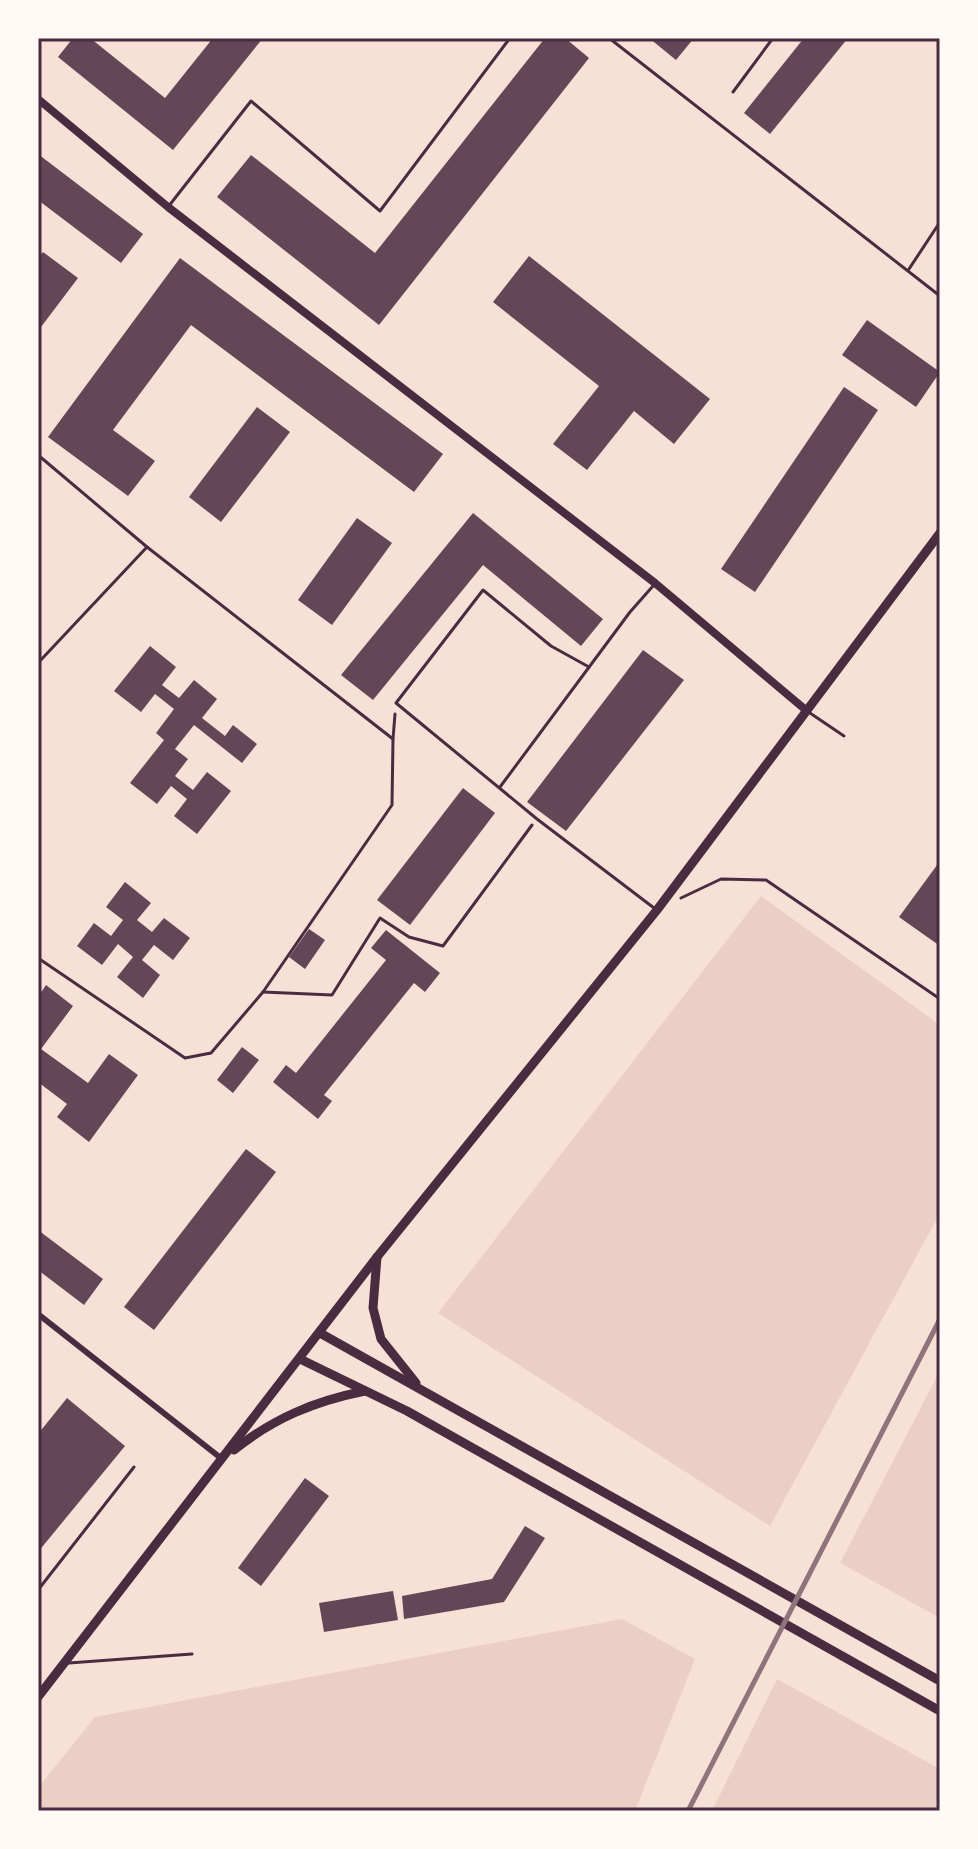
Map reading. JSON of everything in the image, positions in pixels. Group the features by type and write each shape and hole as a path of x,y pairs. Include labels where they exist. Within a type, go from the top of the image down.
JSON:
{"main road":[{"path":"38,1697 377,1257 657,910 940,533"},
{"path":"377,1257 373,1308 381,1339 421,1389"},
{"path":"320,1333 940,1681"},
{"path":"300,1359 407,1411 940,1711"},
{"path":"222,1459 258,1430 290,1413 327,1399 366,1391"}],"street":[{"path":"38,99 168,207 655,583 807,711"},
{"path":"38,1314 222,1459"}],"lane":[{"path":"168,207 251,101 380,211 510,38"},
{"path":"609,38 940,296"},
{"path":"733,92 773,38"},
{"path":"908,270 940,222"},
{"path":"499,788 655,583"},
{"path":"589,667 551,646 483,590 396,703 537,819 657,910"},
{"path":"807,711 844,736"},
{"path":"38,1590 134,1467"},
{"path":"64,1664 192,1654"}],"path":[{"path":"38,455 147,547 393,739"},
{"path":"38,663 147,547"},
{"path":"38,958 185,1058 211,1053 263,992 392,805 396,703"},
{"path":"263,992 332,995 380,918 409,937 443,946 537,819"},
{"path":"657,910 721,879 766,880 940,999"}],"shaded area":[{"path":"761,896 940,1025 940,1213 770,1526 438,1313"},
{"path":"940,1371 940,1618 840,1563"},
{"path":"622,1619 695,1659 635,1811 38,1811 38,1788 95,1717"},
{"path":"777,1679 940,1769 940,1811 712,1811"}],"building":[{"path":"73,38 90,38 165,98 213,38 263,38 173,150 58,57"},
{"path":"545,38 565,38 589,58 379,325 217,197 251,155 375,253"},
{"path":"649,38 694,38 676,60"},
{"path":"804,38 848,38 770,134 744,113"},
{"path":"38,154 143,234 121,263 38,200"},
{"path":"43,252 78,278 38,331 38,258"},
{"path":"529,256 710,399 674,444 634,411 587,470 553,444 599,386 493,302"},
{"path":"180,258 443,454 414,492 191,325 113,430 155,461 128,496 48,437"},
{"path":"867,320 940,372 916,407 842,355"},
{"path":"844,387 878,410 755,592 721,569"},
{"path":"257,407 290,432 221,522 189,497"},
{"path":"473,513 603,619 581,646 483,565 373,700 341,675"},
{"path":"357,518 392,543 332,625 298,600"},
{"path":"150,646 176,667 162,685 179,698 194,680 217,699 202,718 225,736 233,725 257,744 242,763 194,725 175,749 188,759 175,776 193,790 207,772 231,791 197,834 174,816 187,799 171,786 157,804 130,783 164,740 156,733 174,709 155,694 141,712 114,691"},
{"path":"643,650 684,680 566,831 527,802"},
{"path":"463,788 495,813 410,925 377,900"},
{"path":"940,861 940,946 899,917"},
{"path":"125,882 151,903 137,920 152,932 164,918 190,938 173,960 154,945 142,960 160,975 143,998 117,977 133,957 118,944 102,965 77,946 94,923 111,936 123,920 106,907"},
{"path":"309,929 325,940 305,969 289,957"},
{"path":"386,930 440,973 425,992 414,983 324,1095 332,1101 318,1119 273,1082 286,1065 296,1073 386,960 371,948"},
{"path":"46,985 73,1006 41,1049 88,1083 109,1054 138,1075 89,1142 57,1117 67,1104 38,1082 38,997"},
{"path":"242,1047 259,1060 233,1093 217,1080"},
{"path":"246,1149 276,1172 154,1330 124,1307"},
{"path":"38,1230 103,1279 84,1305 38,1270"},
{"path":"67,1398 125,1446 38,1552 38,1434"},
{"path":"305,1478 329,1496 261,1586 238,1568"},
{"path":"525,1526 545,1538 504,1602 404,1619 402,1596 492,1579"},
{"path":"393,1591 398,1620 324,1632 319,1603"}],"railway":[{"path":"688,1811 940,1319"}]}
